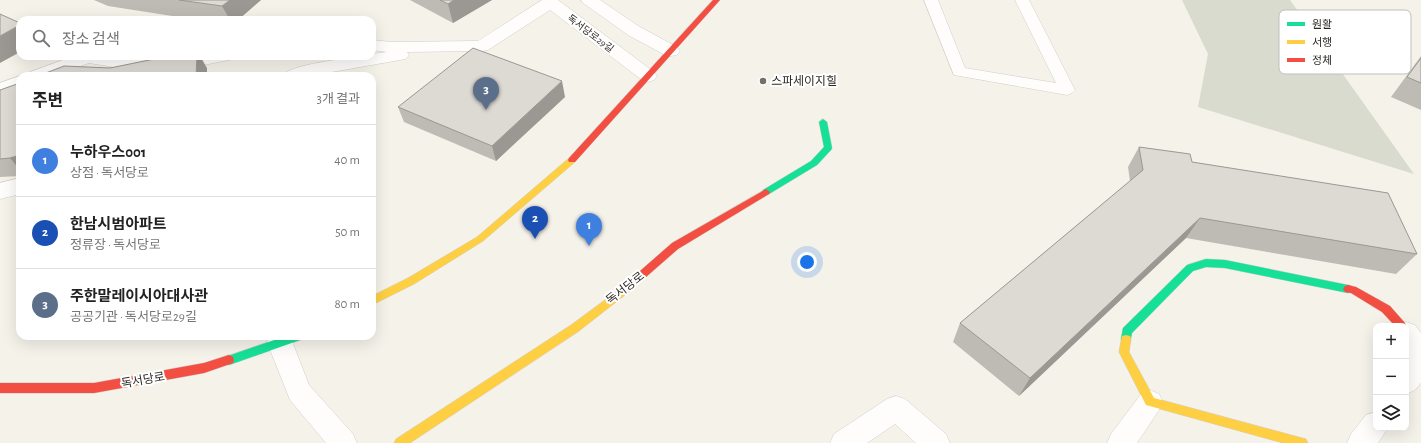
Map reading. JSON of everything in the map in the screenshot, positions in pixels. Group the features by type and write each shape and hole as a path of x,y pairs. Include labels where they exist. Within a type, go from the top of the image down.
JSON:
{"street":[{"path":"589,0 634,30 671,51"},
{"path":"376,299 411,281 480,239 576,157 717,0"},
{"name":"독서당로29길","path":"376,45 392,47 482,46 547,1 648,76"},
{"name":"독서당로29길","path":"376,59 446,47"},
{"path":"47,72 80,60"},
{"path":"107,60 157,68 202,60"},
{"name":"독서당로29길","path":"300,72 370,60"},
{"path":"0,89 16,83"},
{"name":"독서당로","path":"400,443 575,328 641,277 675,246 814,163 828,148 823,122"},
{"path":"0,191 16,187"},
{"path":"1302,443 1150,402 1124,352 1127,330 1190,268 1206,263 1225,264 1353,290 1386,309 1398,323"},
{"path":"1409,336 1418,353 1418,366 1409,378"},
{"name":"독서당로","path":"0,388 94,388 127,383 204,368 287,340"},
{"name":"독서당로","path":"290,340 299,392 342,443"},
{"path":"1121,443 1150,402"},
{"path":"844,443 896,408 936,443"},
{"path":"1362,443 1373,428"}],"lane":[{"path":"931,0 959,72 1067,90 1022,0"}],"shaded area":[{"path":"1182,0 1290,0 1297,10 1279,10 1279,74 1343,74 1414,174 1198,107 1208,54"}],"building":[{"path":"179,0 230,0 222,6"},
{"path":"440,0 454,0 448,4"},
{"path":"0,14 16,21 16,27 0,36"},
{"path":"473,48 562,81 492,146 398,107"},
{"path":"1421,58 1421,83 1407,77 1411,74 1411,72"},
{"path":"149,60 197,60 196,72 48,72 64,66 110,68"},
{"path":"16,84 16,156 0,159 0,90"},
{"path":"1139,147 1190,154 1192,162 1388,193 1417,254 1200,218 1030,378 960,323 1143,170"}],"traffic: fast":[{"path":"766,192 814,163 828,148 823,122"},
{"path":"1126,339 1127,331 1190,268 1206,263 1225,264 1348,289"},
{"path":"229,360 287,340"}],"traffic: slow":[{"path":"376,299 411,281 480,239 572,160"},
{"path":"400,443 575,328 627,288"},
{"path":"1126,339 1124,352 1150,402 1302,443"}],"traffic: jam":[{"path":"572,160 717,0"},
{"path":"627,288 675,246 766,192"},
{"path":"1348,289 1353,290 1386,309 1398,323"},
{"path":"0,388 94,388 204,368 229,360"}],"place":[{"name":"스파세이지힐","path":"763,81"},
{"name":"주한말레이시아대사관","path":"486,110"},
{"name":"한남시범아파트","path":"535,239"},
{"name":"누하우스001","path":"589,246"}]}
